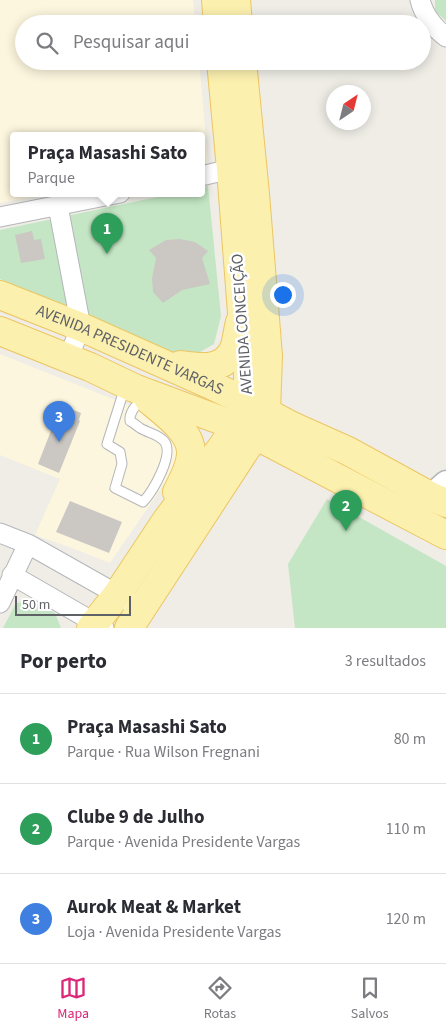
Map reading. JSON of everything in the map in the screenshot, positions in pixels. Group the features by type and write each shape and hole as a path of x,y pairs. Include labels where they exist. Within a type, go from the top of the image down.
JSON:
{"main road":[{"path":"216,0 217,15"},
{"path":"236,0 237,15"},
{"name":"AVENIDA CONCEIÇÃO","path":"222,70 251,419"},
{"name":"AVENIDA CONCEIÇÃO","path":"243,70 268,356 251,419"},
{"name":"AVENIDA PRESIDENTE VARGAS","path":"0,295 80,327 211,385 251,419 280,448 446,535"},
{"path":"158,362 201,368 214,367 224,362 234,347 242,313"},
{"name":"AVENIDA PRESIDENTE VARGAS","path":"0,331 68,358 135,390 251,419 292,426 441,494"},
{"path":"268,356 281,391 297,414 348,451"},
{"path":"135,390 184,431 189,442 191,454 188,471 166,521"},
{"path":"135,618 206,508 251,419"},
{"path":"97,626 166,521 222,447 251,419"},
{"path":"206,508 245,466 280,448"}],"street":[{"path":"420,0 426,15"},
{"path":"431,23 446,37"},
{"path":"205,175 231,169"},
{"path":"0,217 101,197"},
{"path":"58,206 80,327 68,358"},
{"path":"0,533 28,544 117,594 135,618"},
{"path":"0,603 28,544"},
{"path":"12,576 97,626"}],"lane":[{"path":"135,390 134,408 130,415 130,421 157,435 165,442 168,449 166,461 159,478 143,502 114,488 122,464 120,452 107,444 135,390"}],"shaded area":[{"path":"0,0 193,0 194,15 15,15 15,70 200,70 208,163 205,164 205,132 10,132 10,197 33,197 0,203"},
{"path":"0,354 148,413 171,437 182,458 110,563 35,535 60,479 0,455"}],"green space":[{"path":"435,0 446,0 446,21 435,11"},
{"path":"208,186 221,316 214,344 193,356 165,352 0,279 0,230 157,197 205,197 205,187"},
{"path":"327,499 446,566 446,628 295,628 288,564"},
{"path":"33,601 55,613 61,628 3,628 16,603"}],"building":[{"path":"32,231 34,240 41,239 45,259 21,263 15,235"},
{"path":"180,239 195,242 208,251 202,258 210,284 182,290 163,303 153,292 152,278 156,258 149,250 166,240"},
{"path":"61,405 81,413 80,421 59,473 38,464"},
{"path":"70,501 122,522 109,553 56,532"}],"place":[{"name":"Praça Masashi Sato","path":"107,254"},
{"name":"Aurok Meat & Market","path":"59,442"},
{"name":"Clube 9 de Julho","path":"346,531"}]}
